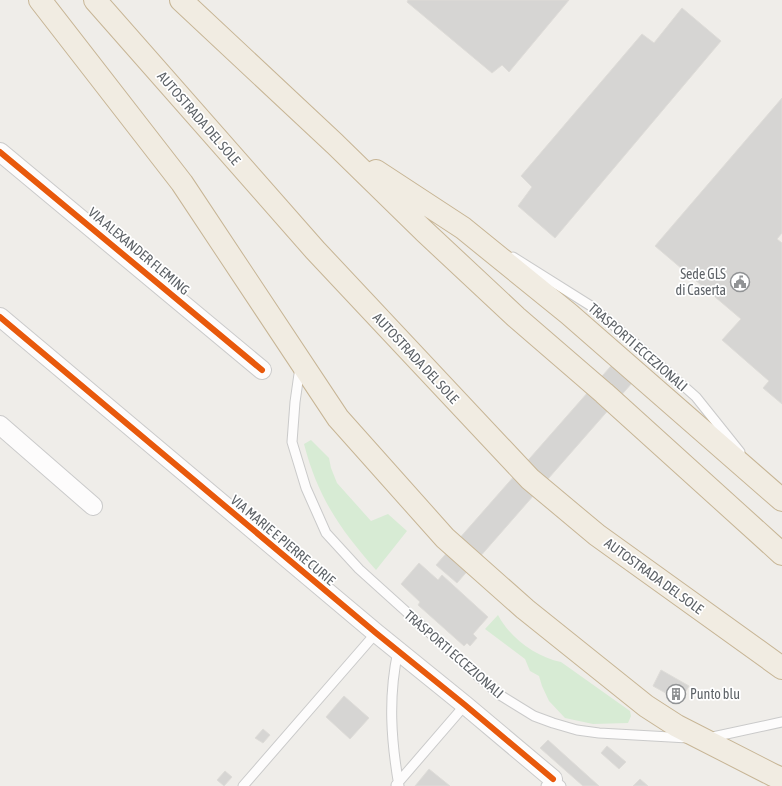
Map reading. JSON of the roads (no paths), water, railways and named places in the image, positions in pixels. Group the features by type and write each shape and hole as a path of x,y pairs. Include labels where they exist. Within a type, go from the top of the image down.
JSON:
{"highway":[{"path":"40,0 182,183 338,418 445,538 525,609 646,706 672,723 782,779"},
{"name":"AUTOSTRADA DEL SOLE","path":"95,0 315,250 530,479 597,535 782,668"},
{"path":"181,0 335,144 424,231 516,317 604,393 782,554"},
{"path":"335,144 463,228 569,314 782,500"}],"street":[{"name":"VIA ALEXANDER FLEMING","path":"0,152 262,370"},
{"name":"VIA MARIE E PIERRE CURIE","path":"0,317 376,633 465,705 553,784"},
{"path":"0,425 93,506"}],"lane":[{"name":"TRASPORTI ECCEZIONALI","path":"301,361 295,402 292,442 306,488 326,533 358,569 478,676 505,698 534,716 577,730 592,732 703,739 782,722"},
{"path":"765,485 782,504"},
{"path":"242,786 376,633"},
{"path":"397,785 391,727 394,670 398,651"},
{"path":"397,785 465,705"}],"place":[{"name":"Sede GLS di Caserta","path":"740,282"},
{"name":"Punto blu","path":"676,694"}]}
